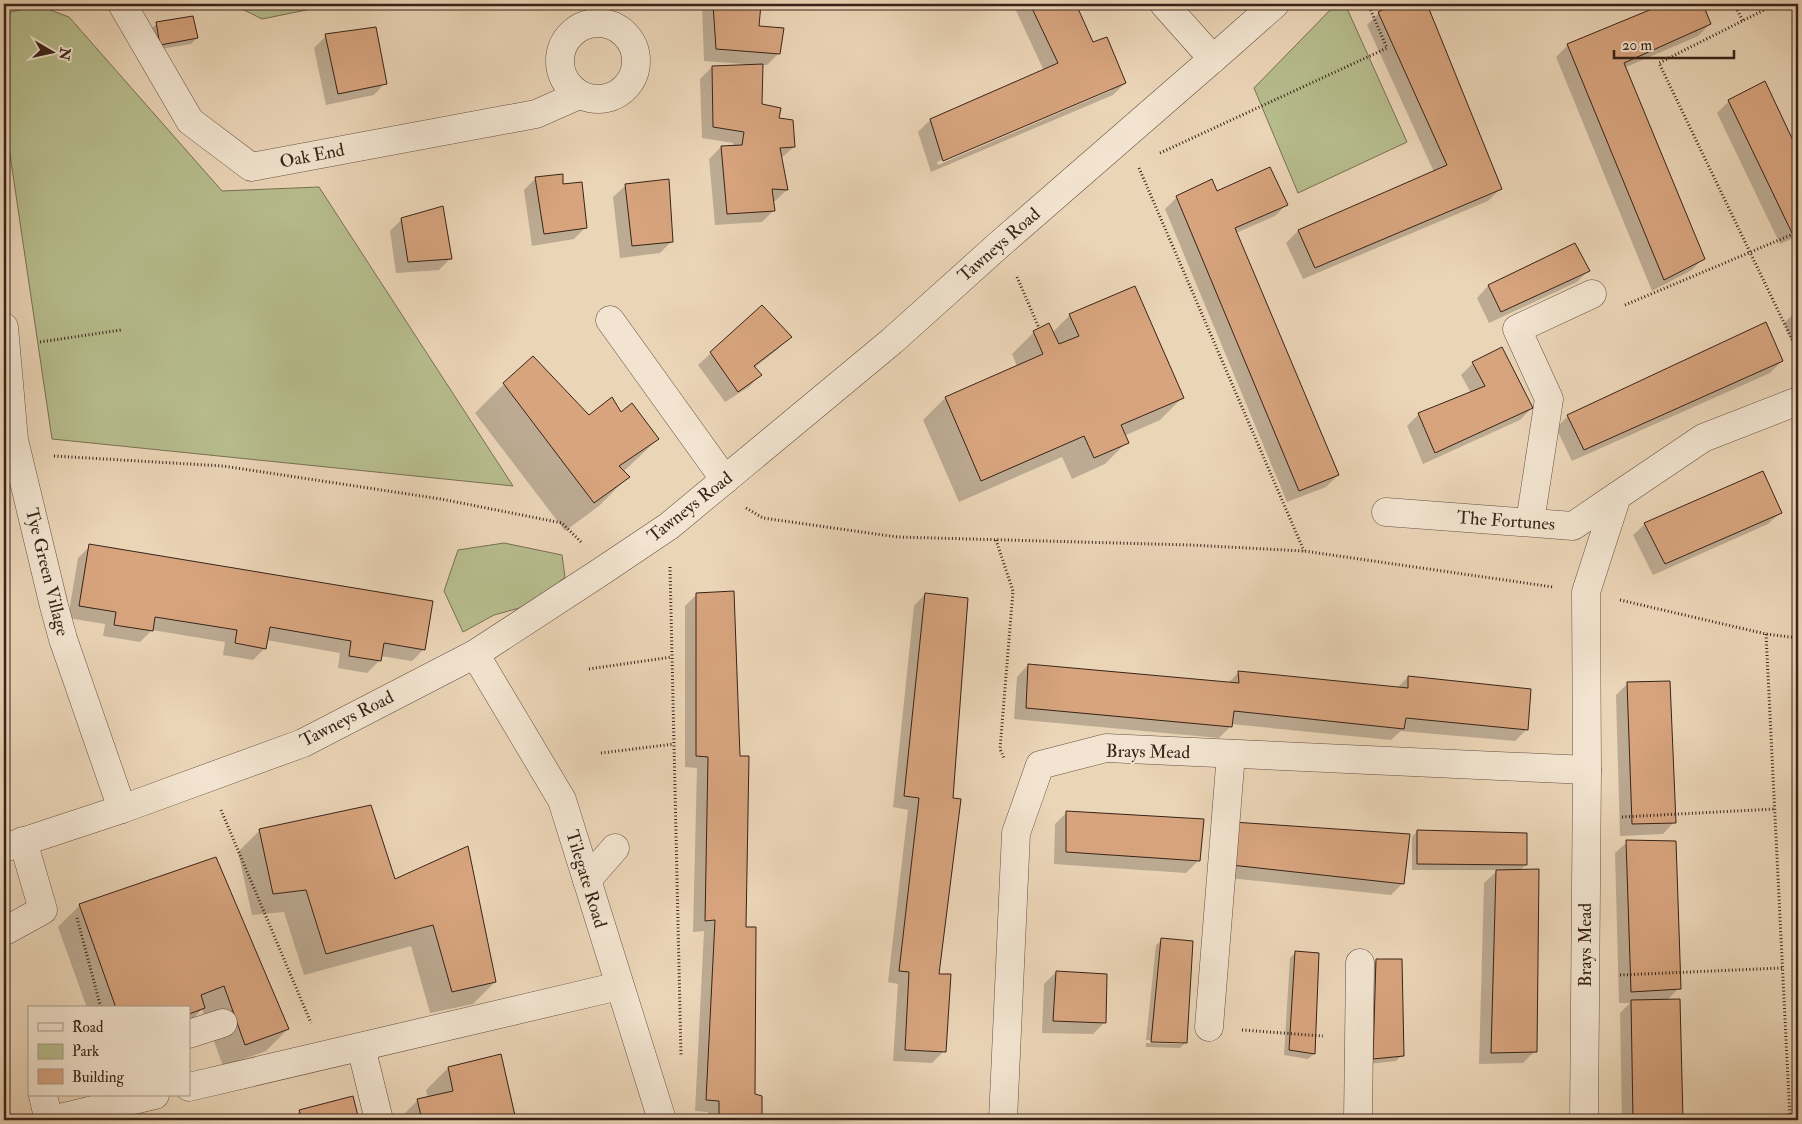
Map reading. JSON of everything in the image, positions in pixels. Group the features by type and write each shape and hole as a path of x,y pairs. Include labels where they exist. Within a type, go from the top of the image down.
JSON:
{"street":[{"name":"Oak End","path":"122,4 190,121 251,167 536,114 579,95"},
{"path":"1164,4 1213,59"},
{"name":"Tawneys Road","path":"13,845 303,743 475,654 602,571 669,526 892,341 1274,4"},
{"path":"1530,522 1549,399 1517,329 1592,294"},
{"path":"610,320 725,480"},
{"name":"Tye Green Village","path":"5,337 12,445 63,639 122,808"},
{"name":"The Fortunes","path":"1386,512 1573,526 1703,438 1798,400"},
{"path":"1586,592 1617,496"},
{"name":"Brays Mead","path":"1584,1120 1587,770 1586,592"},
{"name":"Tilegate Road","path":"475,654 562,800 662,1120"},
{"name":"Brays Mead","path":"1003,1120 1016,833 1040,765 1106,748 1587,770"},
{"path":"1208,1027 1231,754"},
{"path":"5,931 43,910 13,845"},
{"path":"587,880 616,848"},
{"path":"1358,1120 1360,964"},
{"path":"190,1087 619,986"},
{"path":"190,1034 223,1023"},
{"path":"362,1047 379,1120"},
{"path":"43,1096 50,1120 148,1096"}],"path":[{"path":"1156,155 1387,48 1368,4"},
{"path":"1734,4 1743,21"},
{"path":"1776,4 1659,63 1752,252 1798,352"},
{"path":"1138,164 1304,551"},
{"path":"1592,294 1620,307 1798,232"},
{"path":"1014,272 1039,328"},
{"path":"5,337 121,330"},
{"path":"12,445 224,466 450,501 562,523 586,548 602,571"},
{"path":"725,480 739,503 763,518 897,537 1190,545 1304,551 1586,592 1766,634 1798,638"},
{"path":"996,540 1013,591 1000,749 1027,803"},
{"path":"670,560 681,1061"},
{"path":"1766,634 1790,1120"},
{"path":"589,669 672,657"},
{"path":"601,753 674,744"},
{"path":"207,778 325,1055"},
{"path":"1586,818 1774,809"},
{"path":"1585,976 1782,968"},
{"path":"1208,1027 1359,1039"}],"green space":[{"path":"232,4 322,4 321,7 262,19"},
{"path":"1336,4 1345,4 1407,142 1298,193 1254,88"},
{"path":"37,5 69,17 222,191 319,187 513,486 52,439 4,114 4,14"},
{"path":"504,543 562,555 565,577 534,604 494,615 463,632 444,591 458,550"}],"building":[{"path":"713,4 761,4 759,26 784,28 780,54 716,49"},
{"path":"1030,4 1076,4 1093,42 1107,37 1126,83 943,161 930,119 1058,63"},
{"path":"1396,4 1427,4 1502,189 1315,268 1298,230 1447,165 1378,12"},
{"path":"1664,4 1703,4 1711,24 1624,63 1705,259 1664,280 1567,44"},
{"path":"193,16 198,38 160,45 156,22"},
{"path":"376,27 387,84 338,94 325,34"},
{"path":"763,64 762,104 781,108 779,118 793,120 795,147 780,148 788,190 772,189 775,211 727,214 721,146 742,145 744,132 713,127 712,66"},
{"path":"1765,81 1798,151 1798,230 1792,233 1728,100"},
{"path":"1270,167 1288,205 1235,228 1339,475 1299,491 1176,196 1212,179 1217,191"},
{"path":"563,174 563,184 582,182 587,228 544,234 535,177"},
{"path":"669,179 673,242 632,246 625,184"},
{"path":"443,206 452,259 408,262 401,218"},
{"path":"1575,243 1590,271 1501,312 1488,285"},
{"path":"1135,286 1184,398 1121,425 1129,443 1094,458 1084,436 981,481 945,397 1043,354 1033,331 1049,323 1059,344 1079,336 1069,314"},
{"path":"762,305 792,337 754,366 762,375 738,392 710,352"},
{"path":"1766,322 1783,361 1584,450 1567,415"},
{"path":"1502,347 1533,408 1435,453 1418,413 1485,386 1472,362"},
{"path":"533,356 589,415 612,397 621,412 632,403 659,439 619,466 630,477 594,503 503,383"},
{"path":"1763,471 1782,513 1665,564 1644,523"},
{"path":"89,544 433,601 425,650 384,643 381,661 349,656 351,641 270,627 266,649 235,643 237,630 155,617 153,631 114,625 116,612 79,606"},
{"path":"734,591 740,756 749,756 746,927 756,927 755,1094 762,1096 762,1120 719,1120 719,1101 706,1100 715,920 705,921 708,757 696,756 696,593"},
{"path":"925,593 968,598 953,798 961,799 939,974 951,974 946,1052 905,1050 909,972 899,971 919,798 904,796"},
{"path":"4,633 5,691 4,691"},
{"path":"1028,664 1239,683 1238,671 1408,688 1408,676 1531,689 1528,730 1406,718 1404,729 1234,711 1232,727 1026,708"},
{"path":"1670,681 1676,823 1632,824 1627,682"},
{"path":"371,805 395,879 468,846 496,982 452,992 433,925 326,954 306,890 273,894 259,829"},
{"path":"1066,811 1204,819 1200,861 1066,852"},
{"path":"1233,822 1410,834 1404,884 1231,865"},
{"path":"1417,830 1527,833 1527,865 1417,864"},
{"path":"1626,840 1676,841 1681,989 1631,992"},
{"path":"216,857 289,1029 245,1045 224,986 201,995 205,1008 190,1014 190,1006 115,1006 79,904"},
{"path":"1539,869 1537,1052 1491,1053 1496,870"},
{"path":"1161,938 1193,941 1187,1043 1151,1042"},
{"path":"1295,951 1319,953 1315,1054 1289,1050"},
{"path":"1376,959 1402,959 1404,1056 1373,1059"},
{"path":"1056,971 1107,974 1106,1023 1053,1021"},
{"path":"1680,999 1683,1120 1633,1120 1631,1000"},
{"path":"501,1054 516,1120 422,1120 417,1099 453,1091 448,1067"},
{"path":"353,1096 359,1120 302,1120 299,1110"},
{"path":"286,1116 287,1120 268,1120"}]}
